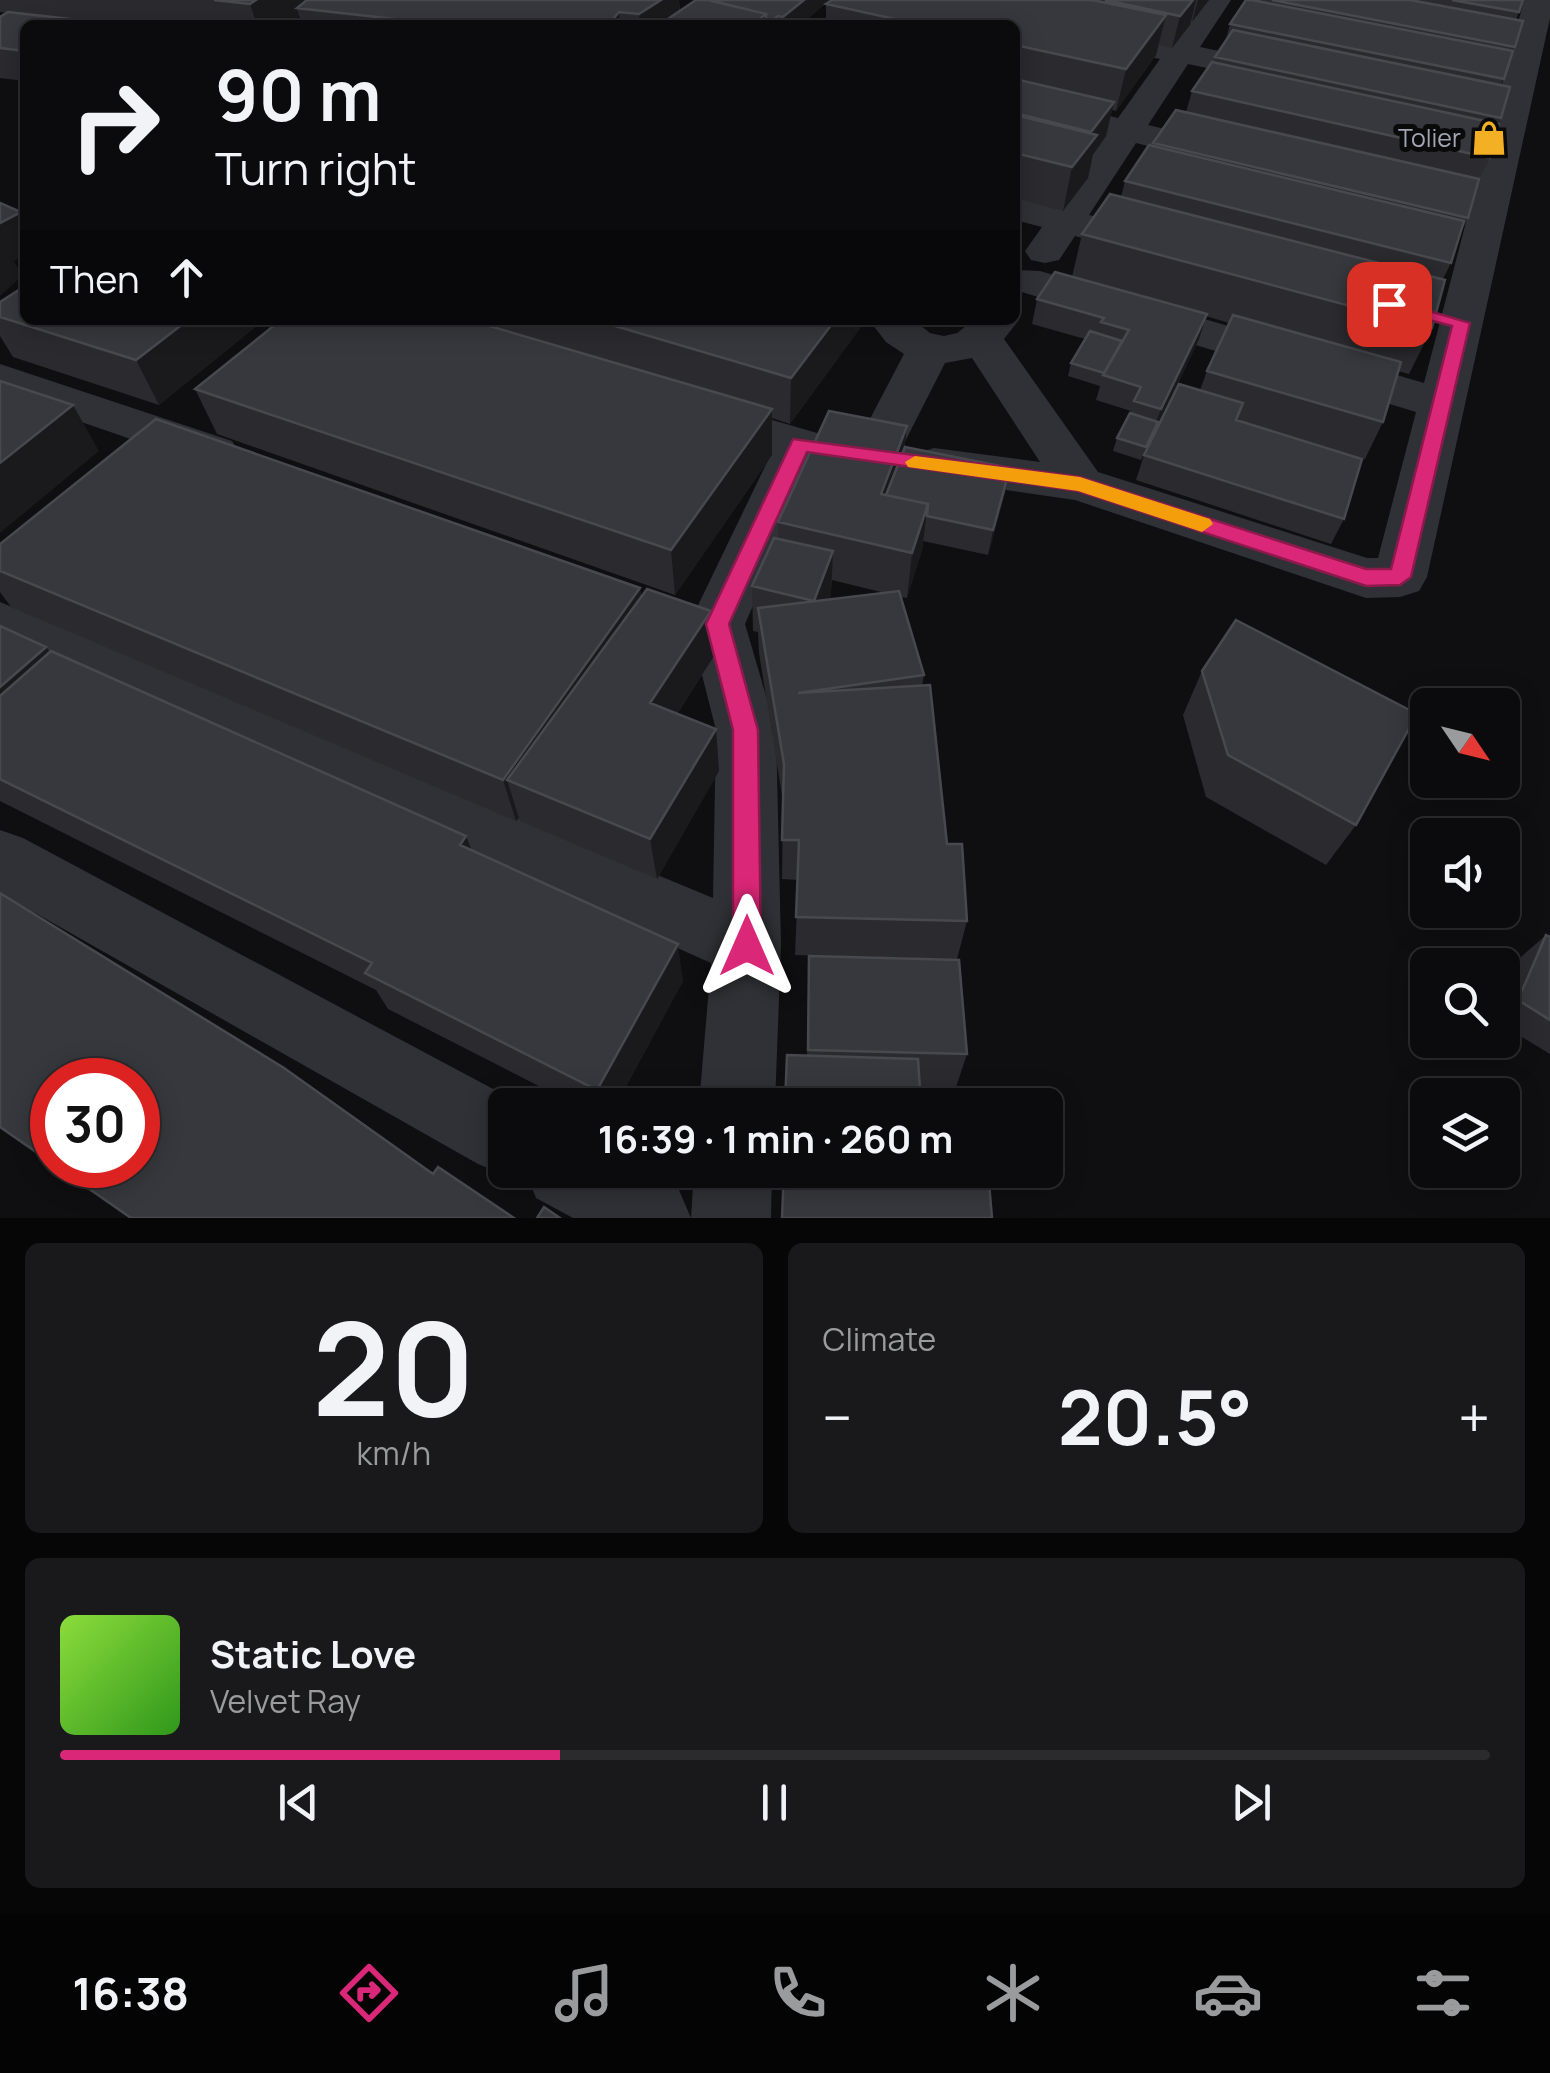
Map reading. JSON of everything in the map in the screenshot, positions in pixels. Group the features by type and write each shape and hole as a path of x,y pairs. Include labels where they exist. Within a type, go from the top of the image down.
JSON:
{"street":[{"path":"1216,0 1020,287 1442,404"},
{"path":"653,399 800,444 1080,484 1366,578 1400,577 1442,404 1442,318 1507,51 1540,0"},
{"path":"1052,26 1316,81"},
{"path":"1020,105 1260,163"},
{"path":"1020,209 1197,255"},
{"path":"895,325 902,336 929,349 948,350 989,329 1080,484"},
{"path":"874,457 929,349"},
{"path":"0,378 259,467"},
{"path":"122,472 209,401"},
{"path":"737,1088 747,946 746,730 699,618 800,444"},
{"path":"0,623 747,946"},
{"path":"0,859 488,1128"},
{"path":"597,1188 651,1218"},
{"path":"731,1218 732,1188"}],"building":[{"path":"214,0 256,0 250,4"},
{"path":"307,0 661,0 639,14 619,12 612,20 404,20 297,8"},
{"path":"696,0 766,14 758,20 666,20"},
{"path":"804,0 783,17 773,20 766,20 766,14 712,1"},
{"path":"832,0 1092,0 1166,15 1126,69 1020,46 1020,20 899,20 826,4"},
{"path":"1105,0 1193,0 1180,16"},
{"path":"1246,0 1513,51 1504,79 1230,24"},
{"path":"1272,0 1410,0 1523,21 1515,47"},
{"path":"1452,0 1523,0 1519,12"},
{"path":"8,12 79,20 20,20 20,50 0,48 0,17"},
{"path":"1233,30 1510,87 1501,118 1215,57"},
{"path":"1212,62 1499,124 1490,158 1192,91"},
{"path":"1020,80 1114,102 1091,132 1020,114"},
{"path":"1176,110 1479,179 1468,218 1153,143"},
{"path":"1020,116 1097,135 1072,167 1020,154"},
{"path":"1149,145 1464,221 1451,263 1125,181"},
{"path":"1110,194 1445,280 1432,328 1082,234"},
{"path":"0,203 20,212 20,213 0,223"},
{"path":"1055,272 1207,314 1161,409 1134,401 1141,387 1103,375 1129,330 1101,322 1104,318 1037,299"},
{"path":"20,289 20,323 0,317 0,302"},
{"path":"1233,315 1401,362 1383,422 1207,371"},
{"path":"25,325 182,325 136,360"},
{"path":"275,325 486,325 772,409 671,550 195,389"},
{"path":"612,325 831,325 791,378"},
{"path":"1090,331 1122,341 1104,373 1071,363"},
{"path":"0,381 73,405 0,463"},
{"path":"1179,384 1243,403 1236,420 1362,459 1344,519 1144,455"},
{"path":"829,411 907,426 881,494 928,504 912,553 778,522"},
{"path":"1130,413 1158,422 1146,447 1117,438"},
{"path":"156,419 640,588 503,780 0,571 0,544"},
{"path":"905,447 1010,468 993,530 927,516 928,504 886,495"},
{"path":"774,538 833,551 814,601 752,586"},
{"path":"647,589 711,611 650,703 716,729 650,839 507,780"},
{"path":"899,591 924,675 798,693 930,685 947,844 962,844 967,921 796,917 799,840 782,840 784,764 758,608"},
{"path":"1236,620 1410,710 1410,727 1356,825 1228,755 1202,671"},
{"path":"0,626 46,647 0,687"},
{"path":"51,651 466,836 460,845 678,944 598,1088 593,1088 365,973 372,963 0,779 0,696"},
{"path":"0,893 284,1068 433,1174 438,1167 514,1218 131,1218 88,1188 160,1188 160,1058 30,1058 30,1148 0,1127"},
{"path":"1546,935 1550,937 1550,1020 1520,1001"},
{"path":"809,956 959,960 967,1054 808,1050"},
{"path":"787,1055 918,1059 920,1088 786,1088"},
{"path":"783,1188 990,1188 992,1218 782,1218"},
{"path":"544,1207 560,1218 537,1218"}],"slow traffic":[{"path":"915,462 1080,484 1202,524"}],"place":[{"name":"Tolier","path":"1489,138"}],"route":[{"path":"747,946 746,730 717,624 800,444 1080,484 1366,578 1400,577 1462,323 1389,304"}]}
